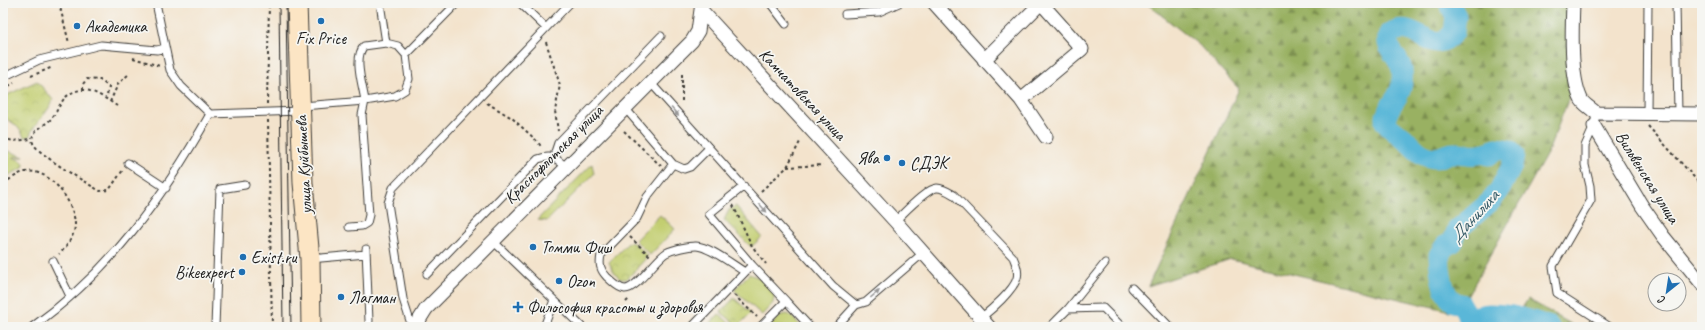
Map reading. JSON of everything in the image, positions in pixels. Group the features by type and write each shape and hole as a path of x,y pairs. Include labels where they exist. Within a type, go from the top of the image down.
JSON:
{"main road":[{"name":"улица Куйбышева","path":"297,3 300,109 310,259 311,327"}],"street":[{"path":"934,3 1021,100 1046,137"},
{"path":"984,60 1041,3 1082,49 1021,100"},
{"name":"Вильвенская улица","path":"1573,3 1572,36 1576,77 1581,100 1595,119 1662,236 1702,284"},
{"name":"Краснофлотская улица","path":"413,326 426,309 493,240 692,41 698,31 702,7"},
{"name":"Камчатовская улица","path":"702,7 895,221 985,324"},
{"path":"1595,119 1647,119 1678,114 1702,114"}],"lane":[{"path":"156,3 170,70 181,86 210,114 300,109 365,101 395,96 405,90 409,79 406,55 398,46 386,43 364,46 360,51 359,58 365,101 362,115 369,215 367,223 362,226 349,227"},
{"path":"380,3 386,43"},
{"path":"406,55 457,3"},
{"path":"520,3 545,29"},
{"path":"413,326 403,299 388,203 393,188 570,3"},
{"path":"770,3 786,24"},
{"path":"845,14 879,12 899,3"},
{"path":"1647,119 1648,3"},
{"path":"1676,3 1678,114"},
{"path":"556,157 555,152 560,141 661,36"},
{"path":"3,77 39,60 101,45 157,50 165,48"},
{"path":"650,82 833,286 856,305"},
{"path":"625,108 673,164 684,169 690,167 709,148"},
{"path":"32,327 96,273 121,246 166,188 210,114"},
{"path":"1595,119 1585,146 1585,166 1590,186 1591,200 1553,266 1557,293 1610,327"},
{"path":"427,274 538,159 547,156 556,157 566,167"},
{"path":"128,163 166,188"},
{"path":"673,164 647,197 637,218 601,255 599,263 602,272 617,286 625,289 633,286 656,262 667,253 695,246 703,247 745,272"},
{"path":"215,327 220,188 245,185"},
{"path":"744,186 709,214 752,265 810,327"},
{"path":"895,221 928,192 936,188 946,190 954,195 1013,257 1018,267 1017,278 1013,286 985,324"},
{"path":"493,240 582,327"},
{"path":"310,259 366,252 369,321"},
{"path":"836,327 856,305 866,302 923,253"},
{"path":"53,261 70,296"},
{"path":"1050,327 1068,309 1105,263"},
{"path":"692,327 752,265"},
{"path":"1132,288 1170,327"},
{"path":"544,327 554,300"},
{"path":"762,325 786,301"},
{"path":"1068,309 1103,308 1122,327"}],"path":[{"path":"3,6 15,3"},
{"path":"59,3 72,52"},
{"path":"269,3 267,112 272,327"},
{"path":"545,29 546,43 560,85 555,111 560,141"},
{"path":"132,58 170,70"},
{"path":"26,77 59,65"},
{"path":"682,74 683,120"},
{"path":"110,102 118,84 128,75"},
{"path":"83,90 83,84 87,79 100,80 108,88 106,99"},
{"path":"3,89 15,83"},
{"path":"118,106 92,92 83,90 63,100 52,118 39,128 32,139 33,144 55,162 100,191 109,190 128,163"},
{"path":"480,96 490,105 512,118 538,142 547,156"},
{"path":"1647,119 1702,186"},
{"path":"624,131 661,166 658,170"},
{"path":"3,138 13,141 32,139"},
{"path":"754,198 787,167 801,140"},
{"path":"787,167 823,165"},
{"path":"3,183 25,172 36,173 58,184 72,211 75,226 64,250 53,261"},
{"path":"729,197 752,246 760,257"},
{"path":"624,231 656,262"},
{"path":"728,290 762,325"},
{"path":"626,302 631,297"}],"green space":[{"path":"1146,3 1575,3 1572,90 1548,152 1458,313 1231,259 1148,286 1239,89 1199,45"},
{"path":"37,81 53,100 34,127 29,137 24,137 15,125 3,117 3,97"},
{"path":"3,149 24,157 13,157 23,162 24,165 23,168 3,178"},
{"path":"592,164 594,174 547,221 537,220"},
{"path":"736,206 762,237 751,247 724,220 729,210"},
{"path":"660,215 675,229 650,255 635,240"},
{"path":"629,242 636,244 648,256 627,279 620,279 612,269 609,262"},
{"path":"749,274 760,278 775,293 773,303 762,315 734,290"},
{"path":"734,298 751,313 738,326 721,312"},
{"path":"1528,299 1576,327 1526,327 1520,325 1522,308"},
{"path":"719,314 734,327 707,327"},
{"path":"781,315 790,315 802,327 769,327"}],"waterway":[{"name":"Данилиха","path":"1449,3 1456,16 1454,32 1446,40 1438,42 1430,40 1407,30 1398,30 1389,34 1388,44 1401,65 1402,80 1399,94 1389,108 1385,122 1425,156 1437,158 1453,153 1475,155 1483,153 1489,155 1496,148 1509,150 1514,155 1512,166 1499,191 1491,201 1457,230 1453,242 1445,246 1439,255 1441,277 1449,298 1454,302 1461,304 1468,316 1473,317 1489,314 1505,315 1527,319 1549,327"}],"tram line":[{"path":"279,3 283,327"},
{"path":"286,3 291,327"}],"place":[{"name":"Fix Price","path":"321,21"},
{"name":"Академика","path":"77,26"},
{"name":"Ява","path":"887,158"},
{"name":"СДЭК","path":"902,163"},
{"name":"Томми Фиш","path":"533,247"},
{"name":"Exist.ru","path":"243,257"},
{"name":"Bikeexpert","path":"242,272"},
{"name":"Ozon","path":"559,281"},
{"name":"Лагман","path":"341,297"},
{"name":"Философия красоты и здоровья","path":"518,307"}]}
